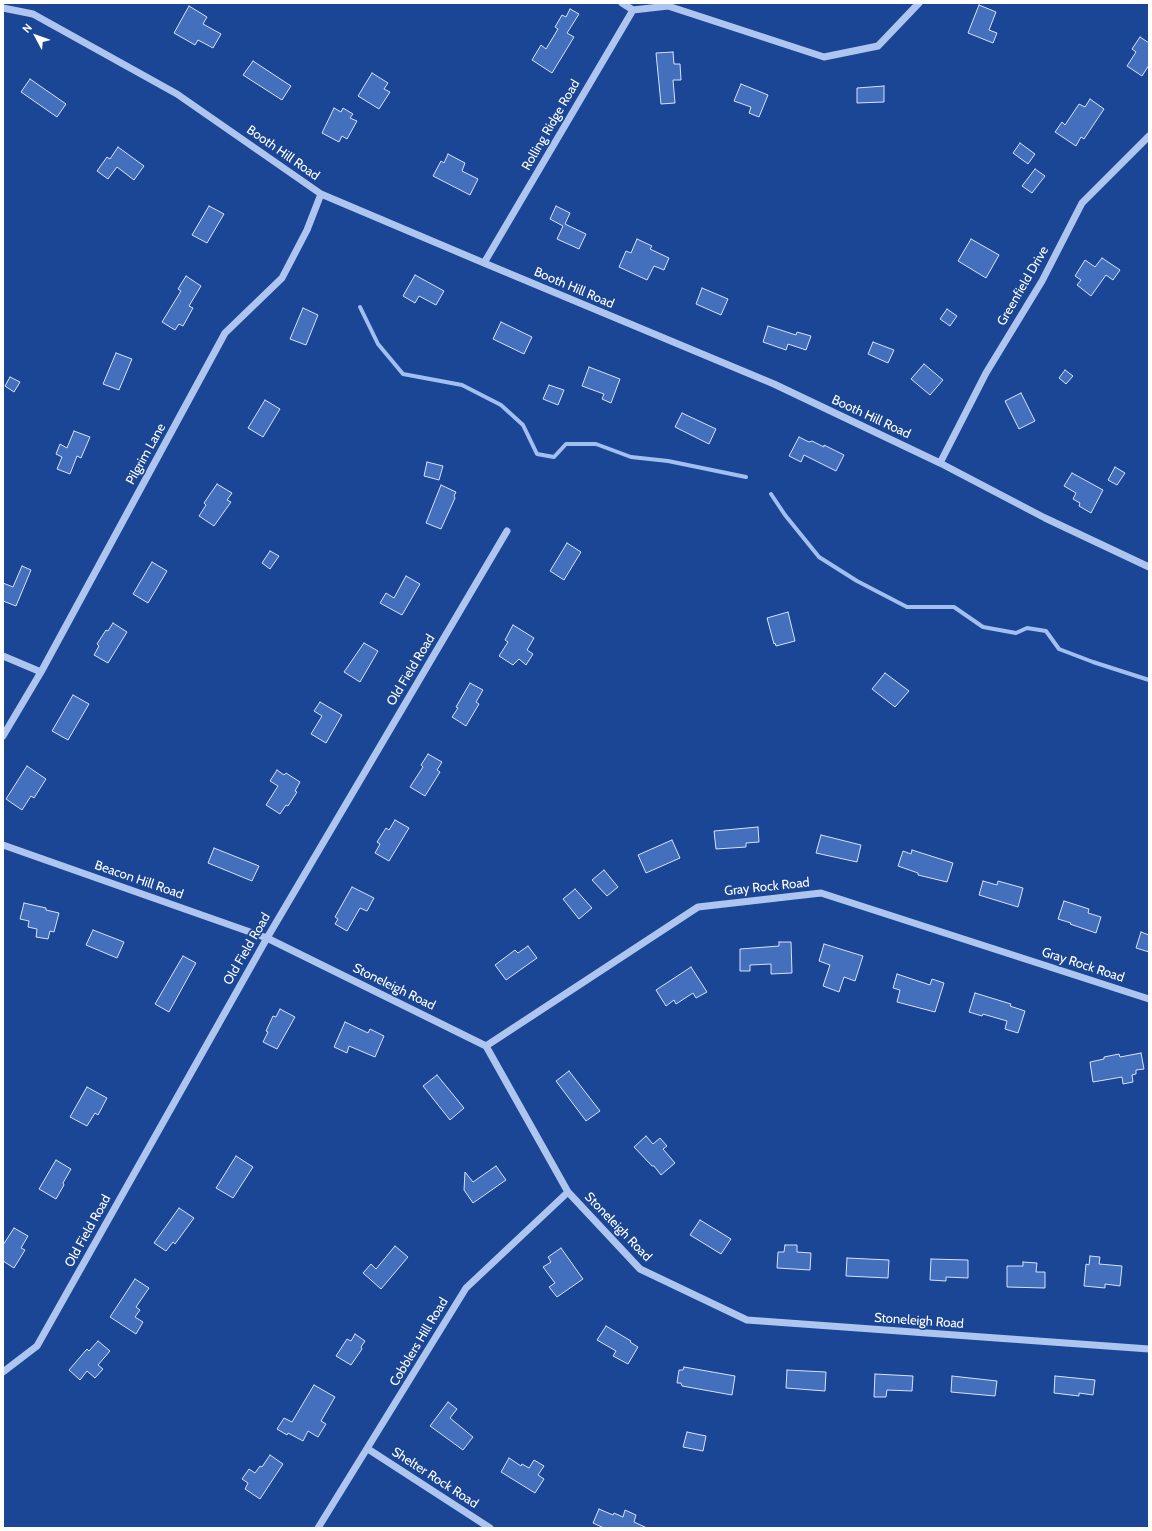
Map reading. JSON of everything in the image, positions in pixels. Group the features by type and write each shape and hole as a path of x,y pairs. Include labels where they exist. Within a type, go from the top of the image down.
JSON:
{"street":[{"path":"622,3 633,10 668,6 824,57 878,46 920,3"},
{"name":"Booth Hill Road","path":"3,8 33,14 177,94 321,194 484,264 774,384 940,463 1045,518 1149,567"},
{"name":"Rolling Ridge Road","path":"484,264 633,10"},
{"name":"Greenfield Drive","path":"940,463 986,373 1042,281 1082,203 1149,136"},
{"name":"Pilgrim Lane","path":"3,736 41,672 226,333 282,278 307,230 321,194"},
{"name":"Old Field Road","path":"3,1372 37,1346 267,938 507,531"},
{"path":"3,656 41,672"},
{"name":"Beacon Hill Road","path":"3,845 267,938"},
{"name":"Gray Rock Road","path":"486,1046 698,907 821,893 1149,999"},
{"name":"Stoneleigh Road","path":"267,938 486,1046 568,1192 640,1269 747,1320 1149,1350"},
{"name":"Cobblers Hill Road","path":"318,1528 466,1288 568,1192"},
{"name":"Shelter Rock Road","path":"368,1449 490,1528"}],"building":[{"path":"979,5 996,12 989,30 997,33 993,43 968,33"},
{"path":"189,6 207,17 203,24 221,34 213,48 198,40 195,45 174,33"},
{"path":"570,9 579,14 567,33 574,37 552,73 532,60 541,45 546,49 558,29 555,27 562,15 566,17"},
{"path":"1140,37 1149,43 1149,65 1142,76 1127,66 1136,52 1132,49"},
{"path":"673,52 674,64 680,64 681,80 673,80 675,103 661,104 656,53"},
{"path":"253,61 291,86 282,100 243,75"},
{"path":"372,73 388,83 384,89 390,92 379,109 358,96"},
{"path":"30,79 66,104 57,117 21,92"},
{"path":"741,84 768,95 759,117 749,113 751,107 734,101"},
{"path":"884,86 884,102 857,103 857,88"},
{"path":"1090,99 1104,109 1084,139 1081,137 1076,146 1055,132 1062,122 1065,125 1079,104 1085,107"},
{"path":"334,108 341,112 343,108 353,114 350,118 357,121 347,139 342,136 339,142 322,133"},
{"path":"1020,143 1035,154 1028,164 1013,153"},
{"path":"118,147 144,166 134,180 117,167 108,179 97,171 107,157 110,159"},
{"path":"448,154 465,163 462,171 478,179 470,195 433,176 441,161 444,163"},
{"path":"1035,169 1045,176 1032,193 1022,186"},
{"path":"209,206 224,214 207,243 192,235"},
{"path":"556,206 570,213 565,224 586,234 579,249 557,239 563,226 550,219"},
{"path":"637,239 652,246 650,249 669,258 664,270 654,266 647,280 619,267 626,251 631,253"},
{"path":"971,239 999,255 986,278 958,261"},
{"path":"1102,258 1120,270 1113,280 1106,275 1091,296 1077,285 1081,280 1075,276 1085,260 1095,267"},
{"path":"415,275 444,291 436,305 419,296 415,303 403,296"},
{"path":"186,276 201,286 189,306 193,308 183,326 179,324 175,330 162,322 181,291 178,289"},
{"path":"702,288 728,299 721,315 696,304"},
{"path":"303,308 318,315 306,345 290,339"},
{"path":"947,309 957,316 950,326 940,319"},
{"path":"501,322 532,337 524,354 493,339"},
{"path":"768,326 796,335 797,332 811,336 806,350 788,344 786,350 763,342"},
{"path":"873,342 894,350 888,363 868,354"},
{"path":"116,353 132,359 119,390 103,384"},
{"path":"924,364 943,380 930,395 911,379"},
{"path":"589,367 620,379 611,403 602,399 604,394 582,386"},
{"path":"1065,370 1073,376 1066,384 1059,378"},
{"path":"10,377 20,382 14,392 5,386"},
{"path":"549,385 564,390 558,405 543,399"},
{"path":"1021,393 1035,421 1019,429 1005,401"},
{"path":"265,400 280,409 263,437 248,428"},
{"path":"682,413 716,429 709,444 675,427"},
{"path":"74,431 90,437 81,458 77,456 70,474 57,469 62,457 56,454 60,444 67,448"},
{"path":"799,437 824,447 824,445 844,455 836,471 804,455 801,462 789,456"},
{"path":"427,462 443,466 439,480 424,476"},
{"path":"1115,467 1125,473 1117,485 1108,480"},
{"path":"1072,473 1103,490 1091,513 1079,506 1080,503 1073,499 1076,493 1064,486"},
{"path":"217,484 232,493 227,500 231,502 214,526 199,516 206,505 204,503"},
{"path":"441,485 456,492 454,496 455,498 441,529 426,523"},
{"path":"567,543 581,552 564,580 550,571"},
{"path":"270,551 279,556 270,569 262,563"},
{"path":"152,562 167,571 148,603 133,594"},
{"path":"22,566 31,570 16,606 3,601 3,583 13,587"},
{"path":"406,576 420,584 402,615 380,603 386,593 394,598"},
{"path":"788,612 795,641 776,646 775,643 774,644 767,618"},
{"path":"113,623 127,632 108,663 94,655 99,646 97,644 106,630 108,631"},
{"path":"513,625 534,638 527,650 533,654 526,665 519,659 513,665 499,656 508,642 505,640"},
{"path":"364,643 378,651 360,682 344,672"},
{"path":"885,673 909,691 895,707 872,689"},
{"path":"470,683 483,690 476,702 479,704 466,726 452,717"},
{"path":"73,695 89,704 68,740 52,731"},
{"path":"320,702 342,715 326,743 311,734 322,716 314,711"},
{"path":"428,754 442,762 437,770 440,772 425,796 410,787 423,767 421,765"},
{"path":"27,766 46,779 34,798 31,796 22,810 6,799"},
{"path":"277,770 284,775 286,773 300,782 295,791 297,792 288,806 286,805 280,814 266,805 278,786 270,781"},
{"path":"395,820 409,828 389,861 375,853 380,844 377,842 386,828 389,830"},
{"path":"758,827 759,842 746,843 746,847 716,849 714,831"},
{"path":"821,835 861,845 857,862 816,853"},
{"path":"672,840 680,858 646,873 638,855"},
{"path":"214,848 259,866 252,881 208,863"},
{"path":"912,850 953,863 947,882 918,875 918,873 898,866 903,851 911,854"},
{"path":"604,870 618,887 607,896 592,880"},
{"path":"983,881 997,885 998,881 1023,888 1018,907 979,895"},
{"path":"352,887 374,898 367,911 360,908 347,931 335,924 338,919 335,917"},
{"path":"575,889 592,908 579,919 563,899"},
{"path":"1064,901 1089,909 1088,913 1101,917 1096,933 1058,919"},
{"path":"24,903 46,908 46,910 59,913 54,932 50,931 48,939 36,937 37,929 28,927 29,921 20,919"},
{"path":"93,930 124,942 117,958 86,945"},
{"path":"1141,932 1149,935 1149,952 1136,948"},
{"path":"779,942 791,942 792,973 771,974 771,964 750,965 750,971 740,971 740,949 779,946"},
{"path":"824,944 863,956 855,981 844,977 839,992 823,986 830,965 819,961"},
{"path":"528,946 537,958 506,980 495,965 515,950 518,953"},
{"path":"183,956 196,963 169,1012 155,1004"},
{"path":"691,967 707,992 696,998 693,993 676,1004 674,1000 666,1006 656,990"},
{"path":"897,974 930,985 932,979 944,983 935,1012 897,1002 900,990 893,988"},
{"path":"975,993 1011,1004 1010,1006 1025,1011 1018,1033 1005,1029 1007,1021 983,1014 982,1016 969,1012"},
{"path":"280,1009 295,1017 277,1049 263,1042 273,1016 276,1017"},
{"path":"345,1022 368,1033 370,1029 384,1036 375,1057 349,1046 347,1053 334,1047"},
{"path":"1141,1053 1144,1069 1136,1070 1136,1074 1132,1075 1133,1082 1123,1084 1122,1077 1093,1082 1090,1062 1119,1054 1120,1057"},
{"path":"569,1071 600,1111 586,1121 556,1081"},
{"path":"437,1075 464,1108 450,1120 423,1086"},
{"path":"87,1087 107,1098 98,1115 95,1113 87,1126 70,1117"},
{"path":"646,1136 653,1144 660,1138 667,1146 663,1149 675,1163 661,1175 654,1166 652,1166 634,1147"},
{"path":"236,1156 253,1167 233,1198 216,1188"},
{"path":"56,1160 71,1169 56,1199 39,1189"},
{"path":"496,1166 506,1180 473,1203 464,1190 465,1172 473,1182"},
{"path":"179,1208 194,1218 175,1244 173,1242 166,1251 154,1243"},
{"path":"700,1220 731,1239 721,1254 690,1235"},
{"path":"14,1228 28,1236 21,1248 25,1250 14,1268 3,1261 3,1245"},
{"path":"785,1245 797,1245 797,1252 811,1253 810,1270 777,1268 778,1252 784,1252"},
{"path":"395,1246 408,1257 381,1289 363,1273 371,1264 376,1269"},
{"path":"561,1248 583,1279 557,1297 549,1287 555,1283 543,1267 551,1262 548,1257"},
{"path":"1090,1256 1100,1257 1099,1264 1122,1266 1120,1286 1105,1284 1105,1288 1084,1286 1086,1264 1089,1265"},
{"path":"847,1258 889,1260 888,1278 846,1276"},
{"path":"931,1259 968,1260 968,1278 946,1277 946,1281 930,1280"},
{"path":"1023,1262 1037,1263 1036,1272 1045,1272 1045,1288 1007,1287 1007,1266 1023,1266"},
{"path":"135,1279 149,1288 136,1307 140,1310 135,1317 143,1322 136,1334 110,1317"},
{"path":"606,1326 638,1347 628,1364 613,1356 616,1351 597,1340"},
{"path":"355,1334 365,1341 361,1347 362,1349 351,1365 336,1356 347,1339 351,1341"},
{"path":"98,1341 110,1351 98,1365 103,1369 95,1378 87,1371 80,1380 69,1370 87,1349 89,1351"},
{"path":"684,1367 735,1376 732,1395 682,1386 681,1383 677,1383 679,1370 683,1370"},
{"path":"787,1370 826,1372 825,1391 786,1388"},
{"path":"875,1374 913,1376 912,1391 887,1390 886,1397 874,1397"},
{"path":"952,1376 997,1381 995,1396 951,1392"},
{"path":"1055,1376 1095,1380 1093,1395 1079,1393 1079,1396 1054,1393"},
{"path":"314,1385 335,1397 321,1421 326,1424 318,1437 308,1431 303,1441 288,1433 287,1435 277,1429 284,1418 292,1422"},
{"path":"448,1402 457,1409 450,1418 473,1437 463,1450 430,1426"},
{"path":"687,1432 706,1436 703,1451 683,1447"},
{"path":"270,1455 283,1464 260,1499 245,1489 248,1483 242,1479 249,1469 255,1473 260,1466 262,1467"},
{"path":"509,1458 521,1466 522,1464 529,1468 534,1460 544,1466 538,1475 544,1479 535,1493 501,1472"},
{"path":"599,1509 613,1515 614,1513 623,1517 625,1510 636,1515 634,1522 647,1528 604,1528 593,1523"}],"waterway":[{"path":"360,307 378,344 403,374 462,385 501,405 523,425 537,454 554,457 566,444 596,444 631,457 668,461 746,477"},
{"path":"771,494 785,515 819,557 857,581 907,607 954,607 983,627 1016,633 1027,628 1046,631 1059,649 1093,662 1149,680"}]}
